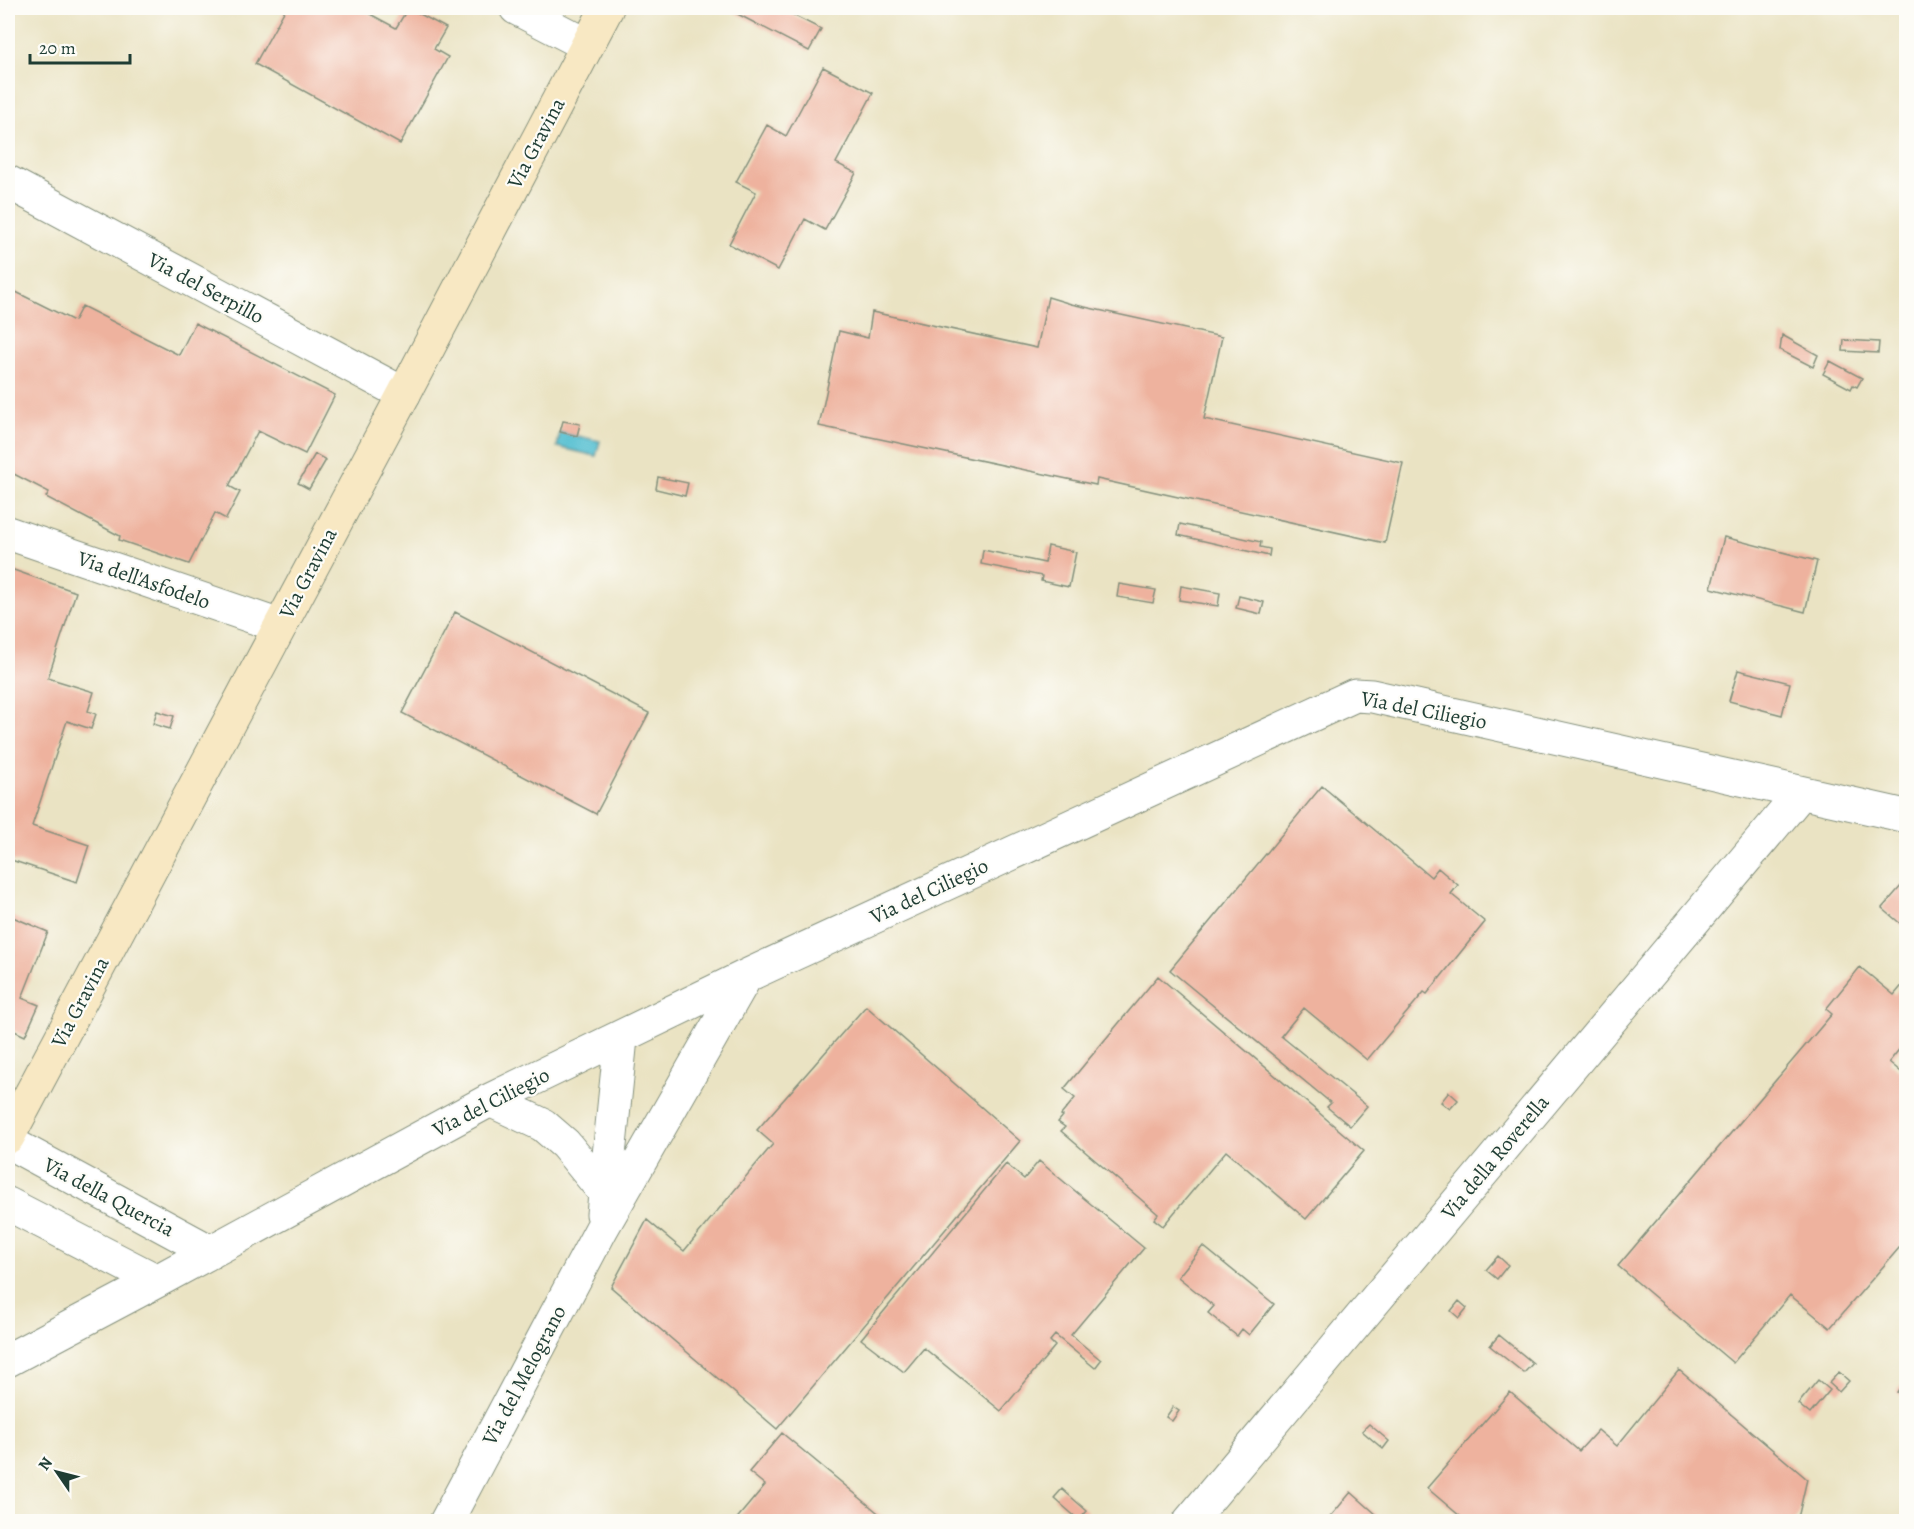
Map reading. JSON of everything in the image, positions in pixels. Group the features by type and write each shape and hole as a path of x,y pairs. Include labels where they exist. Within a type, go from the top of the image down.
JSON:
{"main road":[{"name":"Via Gravina","path":"8,1137 607,8"}],"street":[{"path":"516,8 587,45"},
{"name":"Via del Serpillo","path":"8,182 404,394"},
{"name":"Via dell'Asfodelo","path":"8,533 280,626"},
{"name":"Via del Ciliegio","path":"8,1360 490,1101 746,976 1355,695 1372,696 1906,816"},
{"name":"Via della Roverella","path":"1189,1521 1801,793"},
{"name":"Via del Melograno","path":"446,1521 602,1228 746,976"},
{"path":"602,1228 621,1038"},
{"path":"490,1101 543,1125 565,1144 606,1194"},
{"name":"Via della Quercia","path":"8,1142 211,1252"},
{"path":"8,1204 157,1281"}],"water":[{"path":"560,432 600,441 596,456 557,447"}],"building":[{"path":"286,8 359,8 396,28 409,8 446,28 434,49 448,57 400,144 255,64"},
{"path":"726,8 779,8 821,29 809,51"},
{"path":"823,67 873,93 836,163 856,173 825,230 805,219 778,270 729,244 756,192 736,182 767,125 786,136"},
{"path":"8,288 74,321 82,306 179,355 195,323 335,395 305,454 258,431 229,486 240,492 226,519 215,513 189,564 119,540 120,536 46,497 49,492 8,471"},
{"path":"1048,297 1222,337 1204,419 1403,463 1385,543 1097,479 1096,485 819,426 839,331 868,338 872,312 1037,348"},
{"path":"1782,335 1818,355 1813,367 1780,350"},
{"path":"1844,340 1879,342 1878,353 1843,351"},
{"path":"1830,361 1862,378 1857,387 1853,385 1851,389 1823,374"},
{"path":"563,421 580,424 577,436 560,432"},
{"path":"315,454 326,460 309,489 298,483"},
{"path":"658,477 688,483 685,496 656,489"},
{"path":"1180,524 1261,542 1260,547 1270,549 1269,556 1178,535"},
{"path":"1724,537 1817,561 1805,612 1711,588"},
{"path":"1048,546 1076,552 1069,587 1041,581 1042,576 981,564 983,550 1045,563"},
{"path":"8,568 76,592 48,678 94,692 88,711 96,714 91,729 67,721 32,826 89,845 77,882 8,859"},
{"path":"1119,584 1156,590 1153,603 1117,597"},
{"path":"1181,586 1220,593 1218,606 1179,600"},
{"path":"1239,596 1264,602 1261,614 1236,608"},
{"path":"455,612 649,713 596,814 402,713"},
{"path":"1738,670 1790,683 1782,715 1729,701"},
{"path":"157,711 174,716 170,729 153,724"},
{"path":"1322,786 1431,877 1438,868 1458,885 1451,894 1485,922 1427,994 1424,992 1367,1060 1304,1008 1281,1036 1367,1106 1350,1126 1327,1107 1331,1103 1170,970"},
{"path":"1902,885 1906,889 1906,920 1902,925 1882,908"},
{"path":"8,915 48,932 22,998 39,1005 25,1036 8,1028"},
{"path":"1860,967 1894,995 1906,983 1906,1041 1889,1062 1906,1076 1906,1240 1830,1328 1790,1295 1733,1363 1618,1266 1832,1014 1826,1009"},
{"path":"1158,976 1364,1151 1306,1219 1226,1151 1163,1226 1154,1219 1158,1214 1061,1131 1065,1127 1058,1122 1075,1098 1064,1089"},
{"path":"866,1006 1020,1141 777,1429 611,1287 647,1220 684,1251 773,1144 757,1130"},
{"path":"1449,1092 1458,1100 1450,1109 1441,1102"},
{"path":"1039,1161 1144,1248 1071,1335 1101,1360 1095,1368 1055,1335 1050,1341 1055,1346 1001,1411 924,1348 904,1372 861,1339 1006,1164 1024,1179"},
{"path":"1203,1246 1274,1304 1249,1335 1242,1329 1237,1336 1208,1313 1214,1306 1178,1277"},
{"path":"1498,1256 1508,1265 1497,1279 1486,1270"},
{"path":"1459,1301 1467,1308 1459,1318 1451,1311"},
{"path":"1499,1335 1533,1363 1524,1373 1490,1346"},
{"path":"1679,1370 1807,1479 1799,1514 1793,1522 1664,1522 1661,1519 1658,1522 1467,1522 1427,1488 1510,1392 1579,1451 1598,1430 1617,1446"},
{"path":"1839,1372 1849,1381 1839,1392 1829,1383"},
{"path":"1906,1379 1906,1391 1902,1396 1897,1392"},
{"path":"1818,1380 1830,1390 1810,1414 1798,1404"},
{"path":"1173,1407 1179,1411 1172,1421 1166,1417"},
{"path":"1369,1424 1389,1441 1383,1449 1362,1431"},
{"path":"782,1433 889,1522 734,1522 765,1485 749,1472"},
{"path":"1062,1489 1087,1511 1079,1520 1054,1498"},
{"path":"1351,1492 1377,1515 1385,1522 1326,1522"}]}
